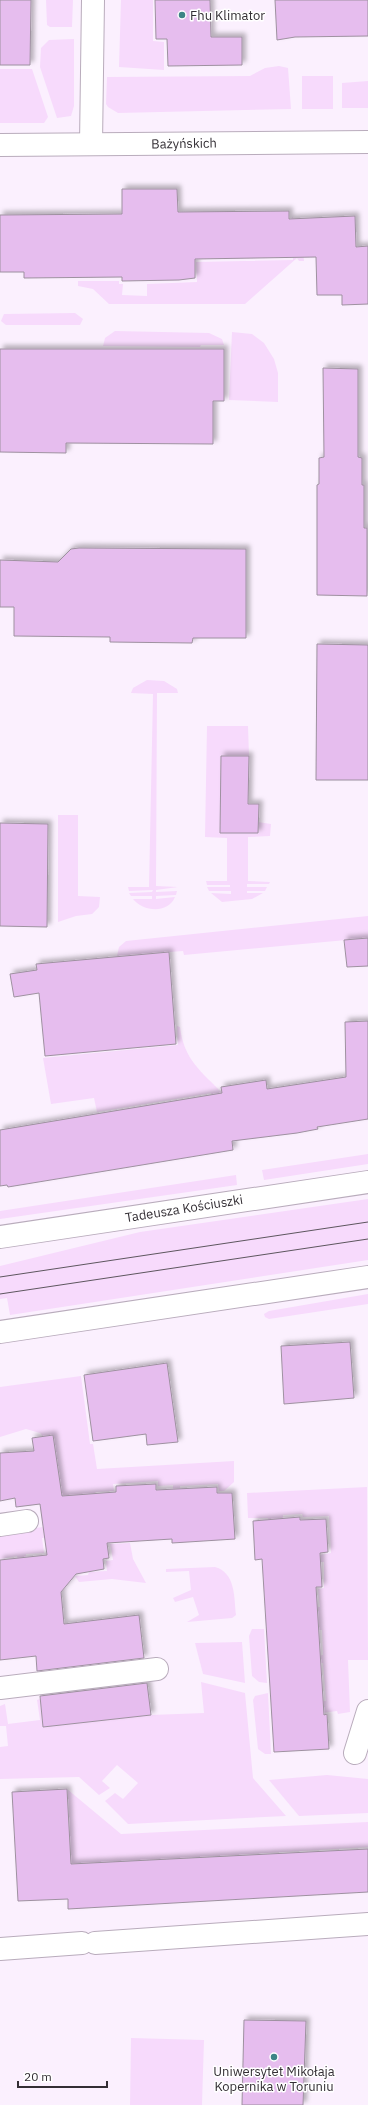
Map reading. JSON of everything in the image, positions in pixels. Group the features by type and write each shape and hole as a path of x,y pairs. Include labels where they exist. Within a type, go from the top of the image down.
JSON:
{"street":[{"path":"91,144 93,0"},
{"name":"Bażyńskich","path":"0,145 368,142"},
{"name":"Tadeusza Kościuszki","path":"0,1237 368,1182"},
{"path":"0,1332 368,1277"},
{"path":"0,1525 27,1521"},
{"path":"0,1688 157,1669"},
{"path":"355,1752 368,1711"},
{"path":"0,1949 368,1924"}],"shaded area":[{"path":"46,0 73,0 72,27 50,27 47,25"},
{"path":"121,0 153,0 153,41 164,42 164,70 119,67"},
{"path":"74,39 74,106 71,116 57,118 40,67 41,48 49,40"},
{"path":"279,66 288,68 291,109 118,113 106,104 107,77 250,76 265,68"},
{"path":"0,69 32,69 48,117 44,123 0,123"},
{"path":"302,76 333,76 333,109 302,109"},
{"path":"368,81 368,108 342,108 342,83"},
{"path":"292,216 302,240 304,261 299,261 297,258 245,304 109,304 93,289 78,286 78,281 119,281 119,284 123,284 122,295 147,296 147,284 197,282 196,262 293,260"},
{"path":"75,313 83,319 80,325 6,325 1,321 4,314"},
{"path":"115,331 209,333 222,339 224,345 201,345 200,347 103,346 105,338"},
{"path":"232,332 252,334 264,343 274,359 278,373 278,402 229,400"},
{"path":"147,680 164,681 177,689 178,693 157,693 156,886 178,887 156,890 156,892 177,891 176,895 156,896 156,899 175,897 172,902 161,909 149,909 143,907 133,899 152,899 152,896 131,896 129,893 152,892 153,890 129,891 128,887 149,887 153,694 131,693 133,688"},
{"path":"207,726 248,726 249,756 221,756 220,832 258,833 258,822 271,824 270,836 248,837 248,881 270,882 269,884 247,884 247,887 267,887 265,891 247,891 247,893 263,893 252,899 222,902 211,893 231,894 231,891 209,891 207,887 230,887 230,885 207,885 206,881 227,881 227,838 205,837"},
{"path":"58,815 78,815 78,896 100,897 99,907 92,914 76,916 58,922"},
{"path":"368,916 368,938 184,955 183,951 117,956 119,947 126,941"},
{"path":"177,1026 180,1027 185,1048 190,1057 223,1094 213,1100 211,1093 97,1112 94,1098 51,1104 43,1058 178,1045"},
{"path":"368,1154 368,1164 264,1180 262,1170"},
{"path":"236,1175 237,1185 0,1219 0,1211"},
{"path":"368,1199 368,1260 10,1315 7,1298 0,1299 0,1266 140,1232"},
{"path":"368,1294 368,1304 269,1319 265,1317 264,1314 269,1311"},
{"path":"81,1376 90,1444 93,1444 97,1469 234,1461 234,1482 224,1491 219,1491 218,1484 180,1486 180,1492 173,1494 173,1485 158,1486 158,1481 113,1484 114,1491 95,1492 101,1521 61,1535 42,1538 44,1553 26,1554 25,1562 18,1561 17,1556 0,1559 0,1533 43,1527 40,1508 63,1504 55,1448 40,1433 26,1429 0,1437 0,1387"},
{"path":"367,1487 368,1660 348,1660 350,1712 338,1714 337,1711 322,1713 321,1701 326,1701 323,1663 318,1663 318,1656 323,1655 322,1630 318,1630 318,1607 320,1607 318,1589 324,1588 324,1562 320,1562 320,1555 331,1553 329,1516 303,1517 302,1514 283,1515 283,1522 270,1522 268,1518 248,1518 247,1493"},
{"path":"130,1543 133,1559 146,1583 112,1579 79,1582 75,1576 88,1575 89,1572 107,1571 106,1561 113,1560 110,1544"},
{"path":"215,1567 222,1570 230,1580 233,1587 236,1615 232,1618 187,1622 199,1615 193,1597 175,1602 173,1598 191,1590 189,1571 166,1572 166,1569"},
{"path":"252,1629 264,1629 267,1683 259,1682 252,1676 249,1636"},
{"path":"242,1642 245,1683 203,1674 195,1643"},
{"path":"201,1682 245,1693 253,1778 286,1816 128,1824 105,1801 115,1793 123,1799 138,1783 117,1765 102,1781 110,1788 99,1795 79,1777 0,1779 0,1747 8,1746 6,1726 0,1726 0,1706 5,1704 8,1724 40,1720 37,1700 40,1699 43,1727 151,1715 204,1713"},
{"path":"268,1693 271,1754 265,1754 258,1749 253,1700 255,1696"},
{"path":"327,1775 368,1779 368,1813 299,1816 269,1780"},
{"path":"67,1789 121,1834 368,1822 368,1847 66,1865 64,1831 70,1831"},
{"path":"131,2038 204,2040 202,2105 130,2105"}],"building":[{"path":"0,0 31,0 30,65 0,65"},
{"path":"155,0 210,0 211,37 242,37 242,65 168,66 167,39 156,39"},
{"path":"275,0 368,0 368,36 295,37 277,40"},
{"path":"122,189 177,189 178,212 289,211 289,219 355,216 356,247 368,246 368,304 342,305 342,295 317,295 316,257 195,259 195,278 179,280 122,281 122,277 24,278 24,272 0,272 0,215 122,214"},
{"path":"0,349 224,349 224,401 213,401 213,444 66,443 66,453 0,452"},
{"path":"323,368 358,369 358,457 362,458 362,485 364,485 364,528 367,528 367,596 317,595 317,485 319,484 319,458 324,457"},
{"path":"71,549 246,549 246,638 193,638 192,643 110,642 110,637 14,636 14,607 0,607 0,560 58,562"},
{"path":"317,644 368,645 368,780 316,780"},
{"path":"221,756 249,756 248,804 259,804 258,833 220,833"},
{"path":"0,823 48,824 47,927 0,926"},
{"path":"368,938 368,966 347,967 344,940"},
{"path":"169,952 176,1044 45,1056 39,993 14,997 10,974 37,970 36,964"},
{"path":"368,1021 368,1119 317,1127 318,1129 297,1133 232,1141 233,1150 8,1187 7,1185 0,1186 0,1130 222,1093 221,1087 266,1080 267,1089 346,1077 345,1022"},
{"path":"350,1342 354,1398 284,1404 281,1346"},
{"path":"167,1363 178,1442 147,1445 146,1434 93,1441 84,1375"},
{"path":"53,1435 62,1496 116,1492 116,1486 156,1484 156,1490 217,1487 217,1493 232,1493 235,1539 172,1543 172,1539 107,1543 109,1558 103,1559 104,1569 76,1574 61,1592 64,1624 139,1615 144,1658 37,1671 36,1656 0,1660 0,1560 47,1555 40,1504 16,1507 15,1498 0,1501 0,1453 34,1451 32,1438"},
{"path":"300,1517 300,1520 326,1519 328,1552 320,1553 322,1587 316,1587 324,1715 327,1714 329,1749 274,1752 262,1559 255,1560 253,1521"},
{"path":"147,1683 151,1715 43,1727 40,1696"},
{"path":"67,1789 71,1864 368,1849 368,1892 68,1909 68,1899 18,1901 12,1792"},
{"name":"Uniwersytet Mikołaja Kopernika w Toruniu","path":"244,2020 306,2021 303,2105 242,2105"}],"tram line":[{"path":"0,1277 368,1222"},
{"path":"0,1294 368,1239"}],"place":[{"name":"Fhu Klimator","path":"182,15"},
{"name":"Uniwersytet Mikołaja Kopernika w Toruniu","path":"274,2057"}]}
